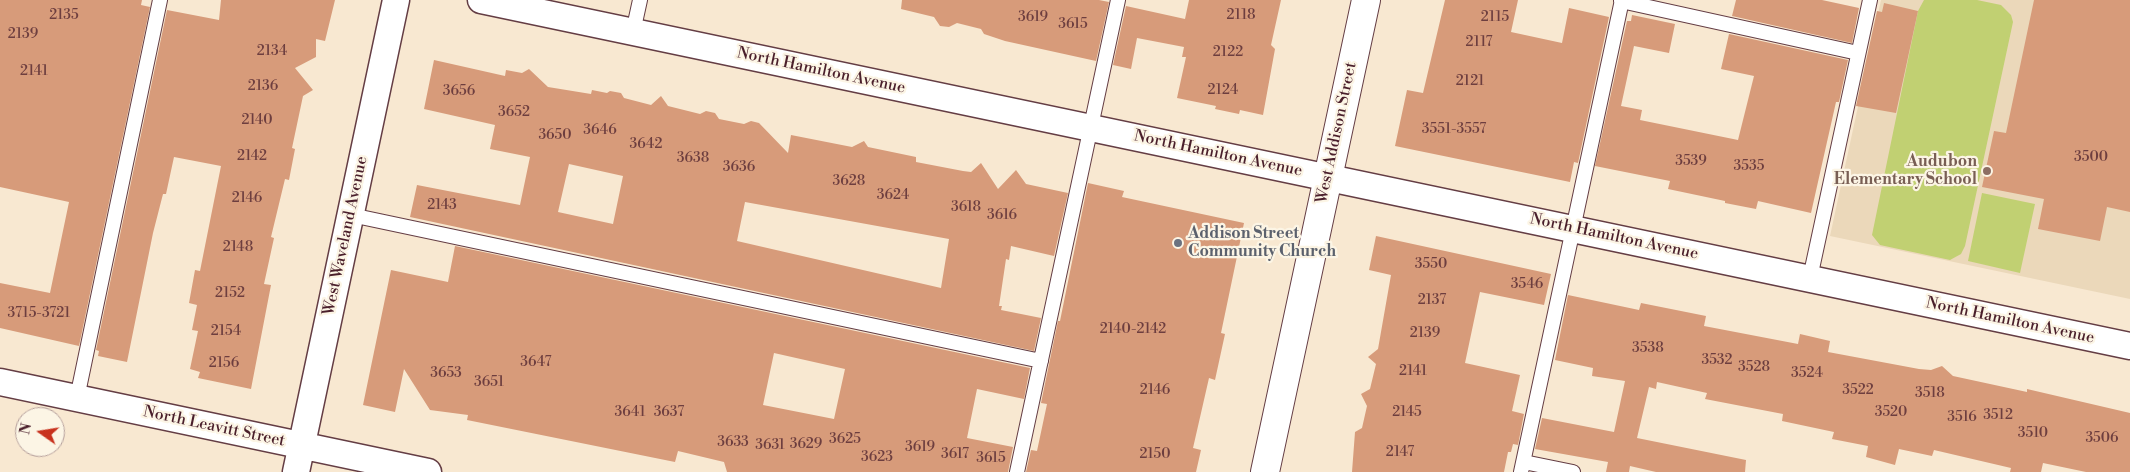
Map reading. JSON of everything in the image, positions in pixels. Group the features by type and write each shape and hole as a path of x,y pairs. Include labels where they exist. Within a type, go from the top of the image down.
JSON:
{"street":[{"name":"West Waveland Avenue","path":"296,472 396,0"},
{"name":"North Hamilton Avenue","path":"481,0 2130,346"},
{"name":"West Addison Street","path":"1265,472 1366,0"},
{"name":"North Leavitt Street","path":"0,382 428,472"}],"lane":[{"path":"76,398 160,0"},
{"path":"633,32 640,0"},
{"path":"1017,472 1118,0"},
{"path":"1810,278 1870,0"},
{"path":"1573,472 1523,467 1621,1 1858,53"},
{"path":"351,215 1041,361"}],"shaded area":[{"name":"Audubon Elementary School","path":"1881,0 2130,0 2130,299 1830,236"}],"green space":[{"path":"1924,0 1977,0 2001,5 2011,15 2013,22 1965,246 1961,254 1950,260 1880,245 1872,235 1918,11"},
{"path":"1982,193 2035,204 2020,273 1968,261"}],"building":[{"path":"0,0 142,0 141,5 150,7 79,346 0,328 0,283 50,293 69,202 0,187"},
{"path":"221,0 335,0 325,41 316,39 316,57 295,68 313,90 303,96 292,148 295,149 289,180 285,179 271,237 274,238 264,284 271,285 251,389 198,378 200,372 190,369 198,331 192,330 197,305 189,303 195,270 200,271 221,166 174,157 166,194 163,194 153,233 127,362 98,356 99,351 96,350 167,10 219,20"},
{"path":"902,0 1099,0 1109,2 1096,61 1005,41 984,34 981,29 957,23 949,27 940,26 934,17 901,9"},
{"path":"1189,0 1281,0 1271,45 1275,49 1263,115 1240,110 1239,114 1215,109 1216,106 1177,98 1186,57 1182,57 1184,47 1137,38 1131,69 1113,65 1126,6 1185,19"},
{"path":"1445,0 1518,0 1511,32 1562,43 1569,8 1609,17 1578,163 1574,162 1570,182 1395,146 1407,90 1423,93"},
{"path":"1736,0 1822,0 1859,8 1852,43 1732,16"},
{"path":"2034,0 2130,0 2130,212 2107,207 2100,241 2038,229 2044,199 1982,187 1994,131 2006,133"},
{"path":"1884,3 1918,11 1896,113 1856,106 1877,11 1882,12"},
{"path":"1632,15 1675,24 1669,53 1634,46 1621,106 1642,110 1640,120 1738,140 1754,76 1721,69 1729,34 1848,60 1839,102 1836,102 1811,213 1758,201 1756,209 1725,203 1725,201 1668,189 1670,181 1595,166 1627,21 1631,21"},
{"path":"434,60 505,76 506,70 522,73 529,69 548,87 591,94 592,90 607,93 610,91 621,93 624,98 651,105 661,96 668,106 700,114 706,111 715,113 719,119 744,124 751,121 759,123 788,153 791,135 852,147 864,141 868,147 916,157 916,162 963,171 971,172 981,163 998,189 1016,170 1026,184 1068,193 1054,256 1011,246 1009,260 1006,259 999,306 1002,306 1001,310 1041,318 1034,351 410,217 417,185 520,205 530,157 490,149 495,125 424,109","holes":["569,164 623,176 613,224 558,212","745,202 949,239 941,288 737,241"]},
{"path":"1088,183 1124,191 1122,197 1244,223 1221,333 1225,334 1215,380 1209,378 1193,448 1201,450 1196,472 1026,472 1031,450 1037,451 1047,404 1041,403"},
{"path":"1376,236 1551,274 1544,305 1480,292 1465,363 1520,375 1512,411 1524,414 1518,445 1513,444 1511,452 1508,452 1504,472 1352,472 1355,432 1362,428 1367,406 1361,394 1370,389 1376,364 1368,357 1378,349 1391,275 1369,270"},
{"path":"455,246 1030,368 1024,399 977,389 967,438 1013,447 1008,472 727,472 724,462 678,451 675,462 467,420 468,415 430,410 404,369 395,412 363,405 391,270 448,282","holes":["774,353 845,369 834,419 763,405"]},
{"path":"1568,295 1639,310 1641,303 1706,316 1704,326 1798,344 1800,334 1830,341 1828,352 1919,369 1931,370 1942,366 1953,376 2027,392 2027,389 2130,413 2130,472 2086,472 2043,463 2041,472 2010,472 2011,468 1934,450 1932,456 1899,449 1895,465 1866,457 1868,446 1832,439 1834,432 1782,421 1783,414 1705,399 1707,393 1657,382 1656,389 1649,387 1637,438 1746,460 1745,472 1656,472 1630,466 1629,472 1606,472 1608,462 1535,449 1542,418 1614,432 1625,381 1592,376 1593,368 1555,360"}],"place":[{"name":"Audubon Elementary School","path":"1987,171"},
{"name":"Addison Street Community Church","path":"1178,243"}]}
